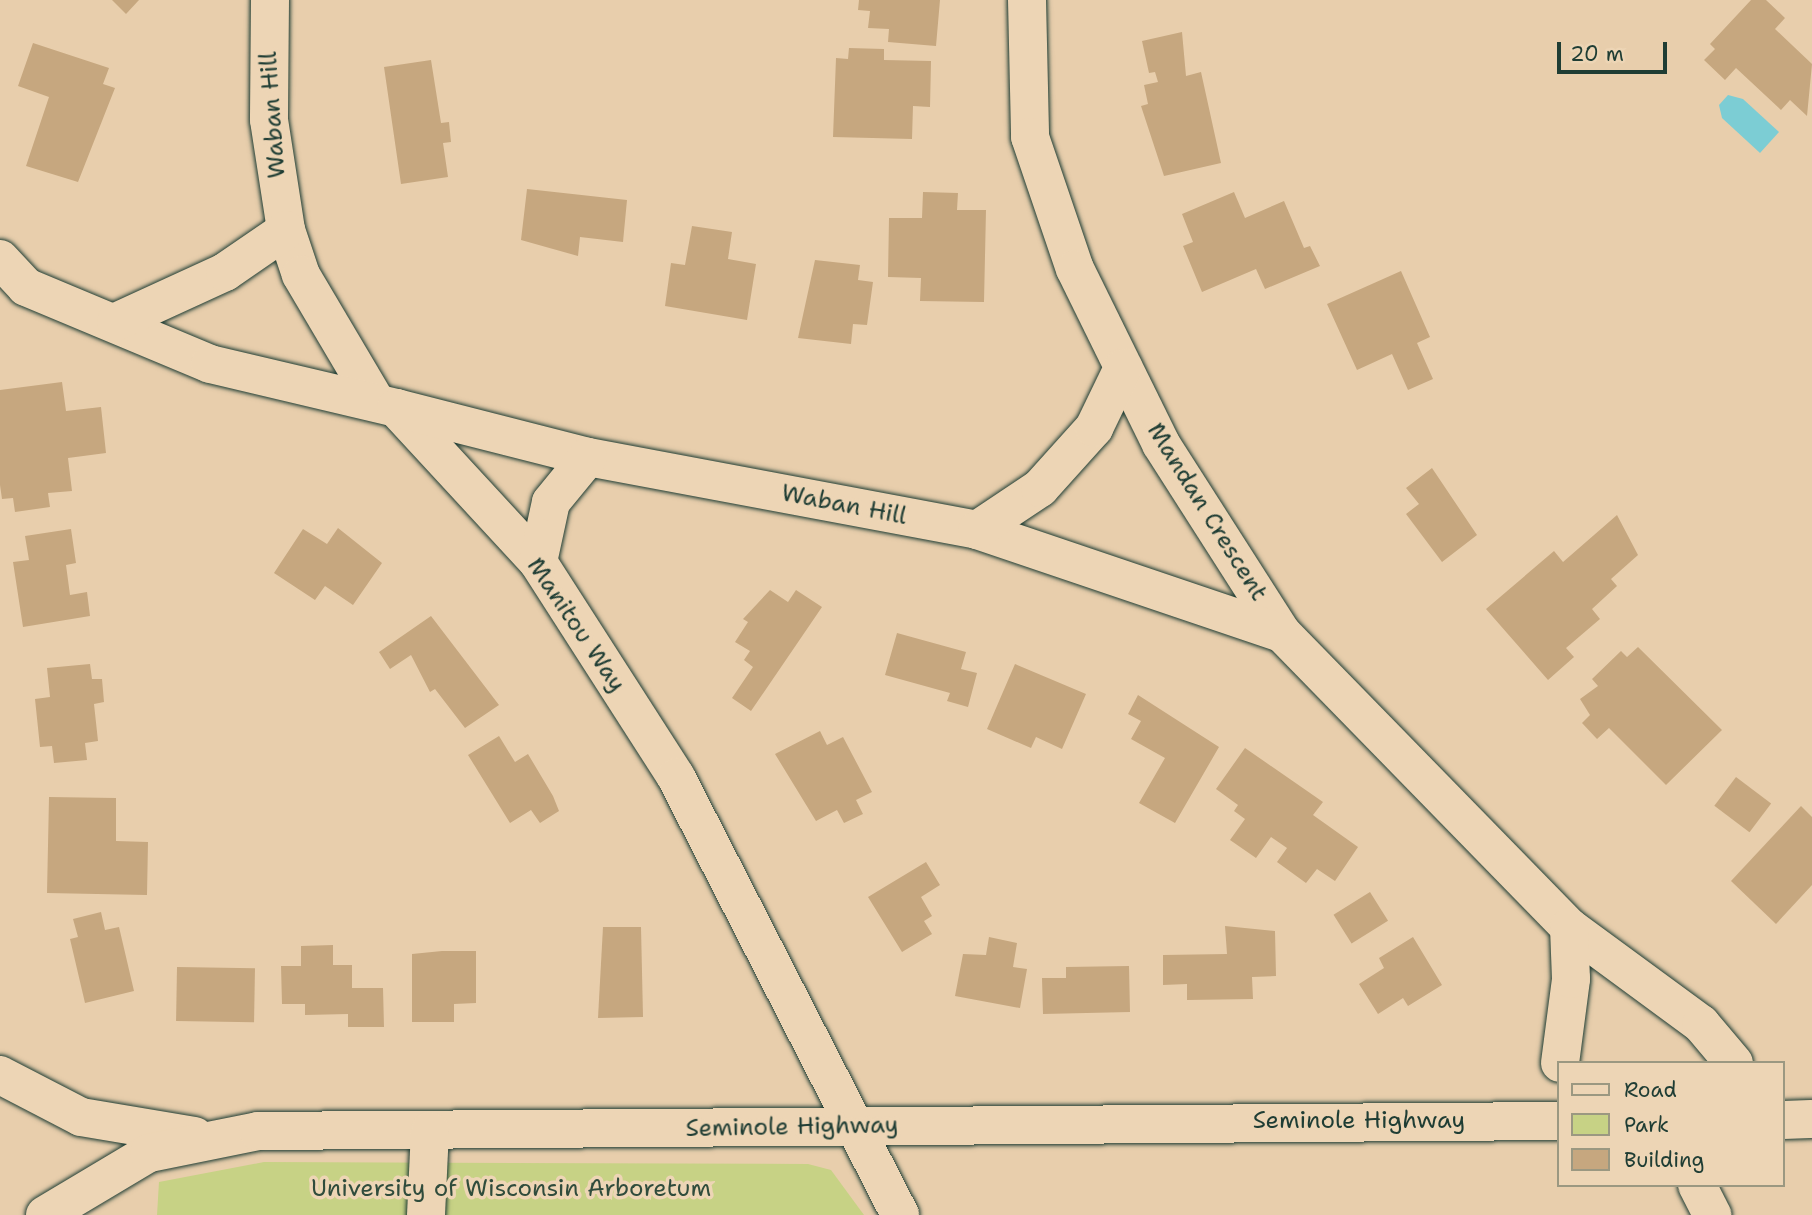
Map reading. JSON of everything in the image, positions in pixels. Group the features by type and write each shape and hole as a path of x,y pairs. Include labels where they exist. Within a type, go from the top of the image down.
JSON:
{"street":[{"name":"Waban Hill","path":"270,0 269,120 286,230 301,275 386,404 588,457 977,530 1282,633"},
{"name":"Mandan Crescent","path":"1027,0 1030,137 1075,269 1161,444 1282,633 1569,927 1701,1024 1732,1061"},
{"path":"116,322 225,272 286,230"},
{"path":"0,259 13,290 116,322 211,364 386,404"},
{"path":"977,530 1040,488 1094,428 1123,368"},
{"name":"Manitou Way","path":"386,404 538,562 676,777 851,1126 900,1215"},
{"path":"538,562 551,502 588,457"},
{"path":"1560,1061 1571,979 1569,927"},
{"path":"0,1075 81,1116 203,1137"},
{"path":"1784,1120 1812,1119"},
{"name":"Seminole Highway","path":"45,1215 149,1153 203,1137 430,1130 1556,1121"},
{"path":"426,1215 430,1130"},
{"path":"1699,1187 1712,1215"}],"green space":[{"name":"University of Wisconsin Arboretum","path":"264,1162 808,1164 831,1170 864,1215 157,1215 159,1182"}],"water":[{"path":"1728,95 1743,99 1779,132 1760,153 1722,118 1719,105"}],"building":[{"path":"112,0 139,0 126,14"},
{"path":"859,0 940,0 936,46 888,42 889,29 868,28 870,11 858,10"},
{"path":"1751,0 1766,0 1785,18 1775,29 1812,64 1807,116 1790,100 1781,110 1736,68 1725,80 1704,60 1715,49 1710,44"},
{"path":"1182,32 1186,76 1201,72 1221,163 1164,176 1141,106 1148,104 1144,85 1158,82 1155,72 1149,73 1142,41"},
{"path":"33,43 109,68 103,84 115,88 78,182 26,166 49,97 18,86"},
{"path":"849,48 884,49 884,60 931,61 930,107 913,106 912,139 833,137 836,58 848,59"},
{"path":"431,60 441,123 449,122 451,142 443,143 448,177 401,184 384,67"},
{"path":"527,189 627,200 623,242 580,237 578,256 521,240"},
{"path":"923,192 958,193 957,210 986,210 984,302 920,301 921,278 888,277 889,218 922,218"},
{"path":"1234,192 1245,218 1284,201 1304,248 1310,246 1320,266 1265,289 1256,269 1202,292 1183,246 1193,242 1182,214"},
{"path":"692,226 732,232 728,259 756,264 747,320 665,306 671,263 685,265"},
{"path":"815,260 860,265 858,280 873,282 867,325 853,324 851,344 798,338"},
{"path":"1401,271 1430,337 1417,343 1433,379 1408,390 1392,354 1357,370 1327,304"},
{"path":"62,382 66,411 101,407 106,453 68,458 72,491 48,493 50,507 15,512 13,498 2,499 0,485 0,390"},
{"path":"1432,468 1477,535 1442,562 1406,514 1419,504 1406,488"},
{"path":"1617,515 1638,555 1611,579 1617,586 1592,609 1600,619 1566,648 1574,657 1548,680 1486,609 1554,551 1563,562"},
{"path":"338,528 382,563 353,605 325,586 315,600 274,573 303,529 327,544"},
{"path":"71,529 76,563 66,565 70,595 87,592 90,616 23,627 13,562 29,560 25,536"},
{"path":"770,590 788,602 796,590 822,607 751,711 732,698 753,667 744,660 750,651 735,642 748,622 743,619"},
{"path":"431,616 499,705 465,728 435,689 430,692 411,655 390,669 379,652"},
{"path":"897,633 966,652 961,669 977,673 968,707 947,701 950,693 885,675"},
{"path":"1638,647 1722,730 1666,785 1609,728 1597,739 1582,723 1590,715 1580,699 1598,686 1592,679 1621,651 1627,657"},
{"path":"90,664 92,679 102,679 104,702 94,704 98,741 85,743 87,760 54,763 52,746 40,747 35,699 50,697 47,668"},
{"path":"1015,664 1086,694 1062,749 1036,737 1031,748 987,729"},
{"path":"1138,695 1219,747 1175,823 1139,803 1165,758 1131,739 1141,721 1128,714"},
{"path":"820,731 827,745 843,737 872,792 856,800 863,814 844,823 837,810 816,821 775,754"},
{"path":"499,736 515,762 528,754 553,796 559,811 540,823 531,810 510,823 468,755"},
{"path":"1245,748 1323,802 1313,815 1358,847 1335,881 1317,869 1306,883 1277,862 1287,848 1271,837 1256,858 1230,840 1245,819 1234,811 1238,805 1216,789"},
{"path":"1736,777 1771,803 1749,832 1714,806"},
{"path":"49,797 116,798 116,841 148,842 147,895 47,893"},
{"path":"1801,806 1812,817 1812,885 1776,924 1731,881"},
{"path":"926,862 940,885 921,897 932,916 924,921 932,934 902,952 868,897"},
{"path":"1370,892 1388,921 1352,944 1334,915"},
{"path":"101,912 105,930 119,927 134,991 85,1003 70,939 78,937 73,919"},
{"path":"1225,926 1275,931 1276,976 1252,977 1253,999 1187,1000 1187,984 1163,985 1163,955 1227,954"},
{"path":"603,927 641,927 643,1017 598,1018"},
{"path":"989,937 1017,943 1013,967 1027,969 1020,1008 955,996 963,954 986,955"},
{"path":"1413,937 1442,985 1408,1006 1403,998 1378,1014 1359,984 1384,968 1379,958"},
{"path":"333,945 333,965 352,965 352,988 383,988 384,1027 348,1027 348,1014 305,1015 305,1004 282,1004 281,966 301,966 301,946"},
{"path":"476,951 476,1003 454,1004 454,1022 412,1022 412,954"},
{"path":"1129,966 1130,1012 1043,1014 1042,978 1066,978 1066,967"},
{"path":"177,967 255,968 254,1022 176,1021"}]}
